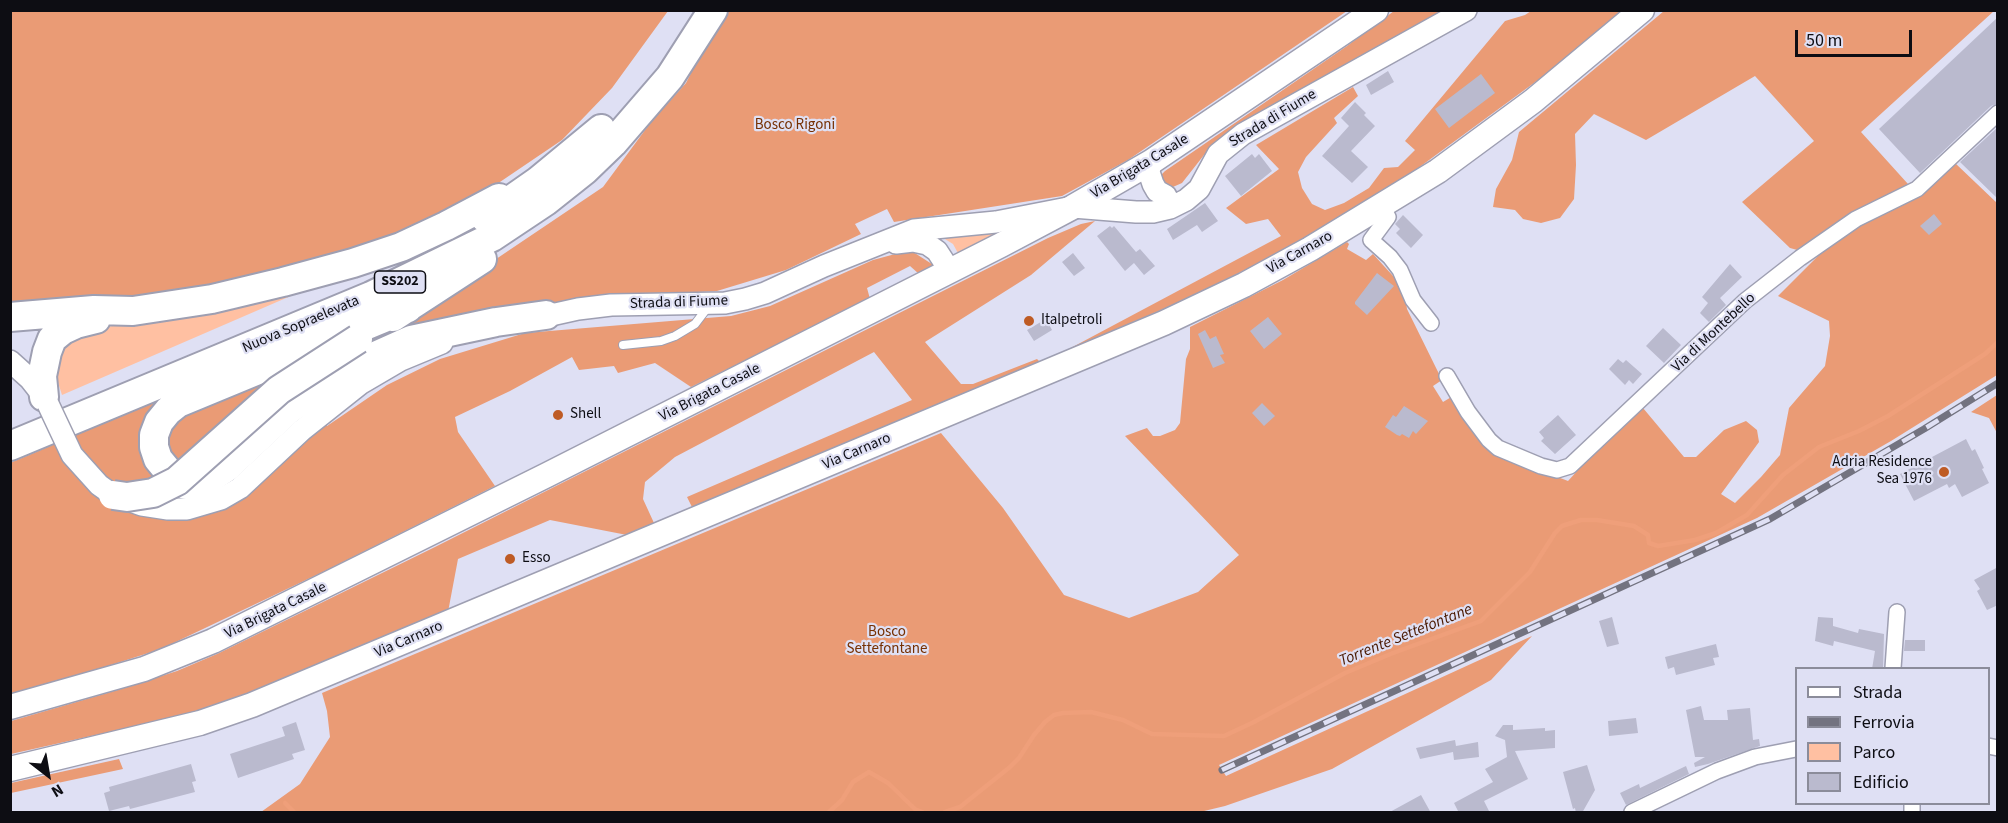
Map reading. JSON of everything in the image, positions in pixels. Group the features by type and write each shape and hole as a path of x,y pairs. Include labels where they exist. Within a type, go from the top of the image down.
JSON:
{"highway":[{"name":"Nuova Sopraelevata","path":"10,446 371,296 492,237 546,201 585,170 633,92 678,32 691,10"},
{"name":"Nuova Sopraelevata","path":"10,426 421,253 493,213 606,137 670,77 714,10"},
{"path":"113,495 128,497 153,493 177,481 279,390 506,242 559,200 606,137"},
{"path":"46,400 42,376 47,352 52,339 63,330 76,324 133,311 222,296 354,263 401,246 491,203 534,176 606,137"},
{"path":"408,308 178,403 168,411 156,428 154,447 158,459 177,482 186,485 197,482 226,467 288,410 329,381 364,361 411,340 496,322 546,315"},
{"path":"10,317 94,310 133,311"}],"main road":[{"name":"Via Brigata Casale","path":"10,707 144,669 213,641 537,481 950,271 1073,207 1151,162 1376,10"},
{"name":"Strada di Fiume","path":"10,361 30,379 46,400 72,454 99,484 113,495 142,505 187,509 221,500 240,488 320,415 380,372 421,351 464,336 578,309 611,305 711,303 745,299 765,293 914,230 996,222 1073,207 1136,212 1153,212 1170,208 1186,200 1199,189 1218,154 1243,134 1466,10"},
{"name":"Via Carnaro","path":"10,769 200,723 309,682 1164,323 1245,285 1438,171 1486,137 1642,10"},
{"path":"1073,207 1166,196 1186,186 1218,154"},
{"path":"1151,162 1149,172 1153,184 1157,191 1166,196"},
{"path":"877,244 913,241 927,244 937,251 950,271"}],"street":[{"name":"Via di Montebello","path":"1447,376 1468,412 1498,448 1541,466 1557,470 1570,466 1745,301 1800,258 1856,219 1917,189 1998,113"},
{"path":"1382,206 1388,217 1371,240 1400,270 1413,300 1431,323"},
{"path":"1893,667 1897,612"},
{"path":"1632,813 1717,771 1755,758 1795,749"}],"lane":[{"path":"623,345 662,341 675,336 695,324 711,303"}],"green space":[{"path":"11,11 668,11 612,88 562,140 463,207 433,222 367,245 236,283 164,297 11,311"},
{"name":"Bosco Rigoni","path":"722,11 1347,11 1128,160 1062,196 894,222 887,209 855,224 861,234 786,270 717,291 580,298 437,325 213,468 170,461 163,437 177,412 364,348 603,187 651,122 686,83"},
{"path":"1394,11 1446,11 1224,136 1204,155 1182,183 1166,190 1160,176 1165,171"},
{"path":"1531,11 1625,11 1572,55 1391,188 1269,258 1180,302 1067,350 1281,236 1268,219 1246,224 1226,208 1279,169 1256,145 1353,87 1358,96 1334,118 1337,123 1306,157 1298,172 1302,188 1312,204 1325,210 1344,203 1369,188 1384,168 1398,167 1415,150 1405,141 1505,21"},
{"path":"1664,11 1994,11 1861,132 1908,184 1852,214 1801,251 1790,248 1742,202 1814,141 1755,76 1646,140 1594,114 1575,134 1574,199 1560,218 1541,223 1523,219 1515,210 1493,207 1496,189 1512,160 1519,132"},
{"name":"Bosco Settefontane","path":"1955,163 1997,203 1997,375 1891,441 1757,518 1219,765 1226,776 1532,636 1491,680 1332,769 1225,806 1200,812 261,812 300,784 330,737 322,693 941,433 1003,508 1064,595 1129,618 1198,592 1239,555 1125,436 1147,428 1153,436 1160,436 1175,430 1180,423 1186,359 1190,349 1190,327 1283,280 1347,242 1349,244 1347,249 1366,260 1373,254 1404,288 1407,309 1442,380 1433,386 1443,402 1453,396 1509,458 1568,481 1602,444 1643,408 1684,457 1696,457 1724,430 1746,421 1757,430 1759,442 1721,494 1735,503 1780,455 1789,408 1825,366 1830,336 1829,321 1778,296 1834,240"},
{"path":"1095,221 1031,275 925,342 961,384 973,384 1037,359 1041,363 692,507 687,497 912,400 874,352 675,457 645,482 643,499 654,523 627,535 550,520 458,559 448,612 260,691 189,714 11,754 11,721 177,671 217,654 435,547 1048,238 1081,224"},
{"path":"997,231 999,233 959,255 953,244 940,236"},
{"path":"910,250 935,266 919,274 910,266 867,288 870,299 691,387 655,363 618,373 614,366 579,370 572,357 510,391 455,417 458,432 495,486 327,570 161,649 11,697 10,463 197,384 165,404 161,477 313,405 327,426 387,385 440,359 525,333 731,316 770,306 873,260"},
{"path":"330,279 62,395 54,370 65,341 83,331 206,310"},
{"path":"1997,395 1997,433 1989,418 1971,412"},
{"path":"119,759 123,769 11,793 11,783"}],"building":[{"path":"1998,17 1998,103 1991,106 1920,173 1879,129"},
{"path":"1388,71 1394,82 1371,95 1366,85"},
{"path":"1481,74 1495,93 1449,128 1435,109"},
{"path":"1355,102 1375,126 1351,151 1368,167 1352,183 1322,156 1349,126 1341,118"},
{"path":"1998,127 1998,199 1960,162"},
{"path":"1252,154 1255,158 1259,154 1272,171 1241,196 1225,176"},
{"path":"1205,203 1218,221 1202,232 1197,225 1173,240 1167,229"},
{"path":"1934,214 1942,224 1929,235 1920,226"},
{"path":"1403,215 1423,235 1411,248 1396,233 1400,229 1395,224"},
{"path":"1110,226 1112,228 1114,226 1136,252 1140,249 1155,266 1144,275 1134,263 1125,271 1097,236"},
{"path":"1073,253 1085,268 1074,276 1062,262"},
{"path":"1730,264 1742,277 1720,298 1726,305 1709,322 1700,313 1708,303 1702,297"},
{"path":"1377,273 1394,286 1367,315 1355,302"},
{"path":"1268,317 1282,334 1264,349 1250,331"},
{"path":"1046,319 1052,330 1034,341 1027,330"},
{"path":"1663,328 1681,345 1664,363 1646,346"},
{"path":"1205,330 1210,339 1216,336 1224,354 1220,355 1225,363 1213,368 1198,334"},
{"path":"1618,359 1623,363 1626,360 1642,374 1633,384 1629,380 1625,385 1609,369"},
{"path":"1262,403 1275,416 1264,426 1252,413"},
{"path":"1404,406 1428,421 1416,434 1413,431 1409,438 1402,434 1397,435 1385,427 1393,415 1396,417"},
{"path":"1558,415 1576,435 1555,454 1541,441 1544,438 1539,432"},
{"name":"Adria Residence Sea 1976","path":"1966,439 1972,451 1975,449 1989,483 1962,497 1955,484 1949,488 1947,484 1914,501 1900,474"},
{"path":"1998,567 1998,605 1987,610 1977,591 1980,589 1974,580"},
{"path":"1612,617 1619,644 1607,647 1599,621"},
{"path":"1818,617 1833,618 1833,626 1858,633 1859,629 1884,634 1883,667 1872,667 1875,651 1834,641 1833,646 1815,641"},
{"path":"1905,640 1925,640 1925,651 1904,651"},
{"path":"1716,644 1719,657 1713,658 1715,665 1676,675 1674,667 1668,669 1665,657"},
{"path":"1701,706 1704,720 1728,720 1727,710 1750,708 1753,740 1759,739 1760,746 1695,767 1694,763 1705,757 1695,757 1686,710"},
{"path":"1636,718 1638,733 1609,736 1608,721"},
{"path":"296,722 305,750 292,754 294,759 238,778 230,754 285,736 282,727"},
{"path":"1503,725 1513,725 1513,730 1545,728 1545,731 1555,730 1555,748 1515,751 1528,779 1484,801 1490,813 1459,813 1454,803 1493,782 1485,769 1507,757 1505,740 1495,736"},
{"path":"1455,740 1456,746 1478,742 1479,757 1454,760 1453,752 1420,759 1416,748"},
{"path":"191,764 196,781 192,782 195,792 130,809 129,806 109,811 104,793 110,791 109,787"},
{"path":"1587,765 1595,790 1582,813 1576,813 1563,772"},
{"path":"1686,766 1689,774 1626,805 1620,793 1639,784 1640,788"},
{"path":"1421,795 1431,813 1388,813"}],"waterway":[{"name":"Torrente Settefontane","path":"945,812 960,807 1010,767 1034,735 1054,715 1091,712 1123,720 1152,734 1224,736 1345,673 1481,621 1530,572 1562,526 1581,520 1634,526 1648,535 1649,543 1658,546 1695,540 1716,533 1747,515 1783,475 1819,447 1888,416 1985,354 1998,342"},
{"name":"Torrente Settefontane","path":"829,812 842,800 853,782 869,772 888,783 916,810 922,812"},
{"path":"285,803 294,812"}],"railway":[{"path":"1222,770 1770,519 1998,383"}],"place":[{"name":"Italpetroli","path":"1029,321"},
{"name":"Shell","path":"558,415"},
{"name":"Adria Residence Sea 1976","path":"1944,472"},
{"name":"Esso","path":"510,559"}]}
